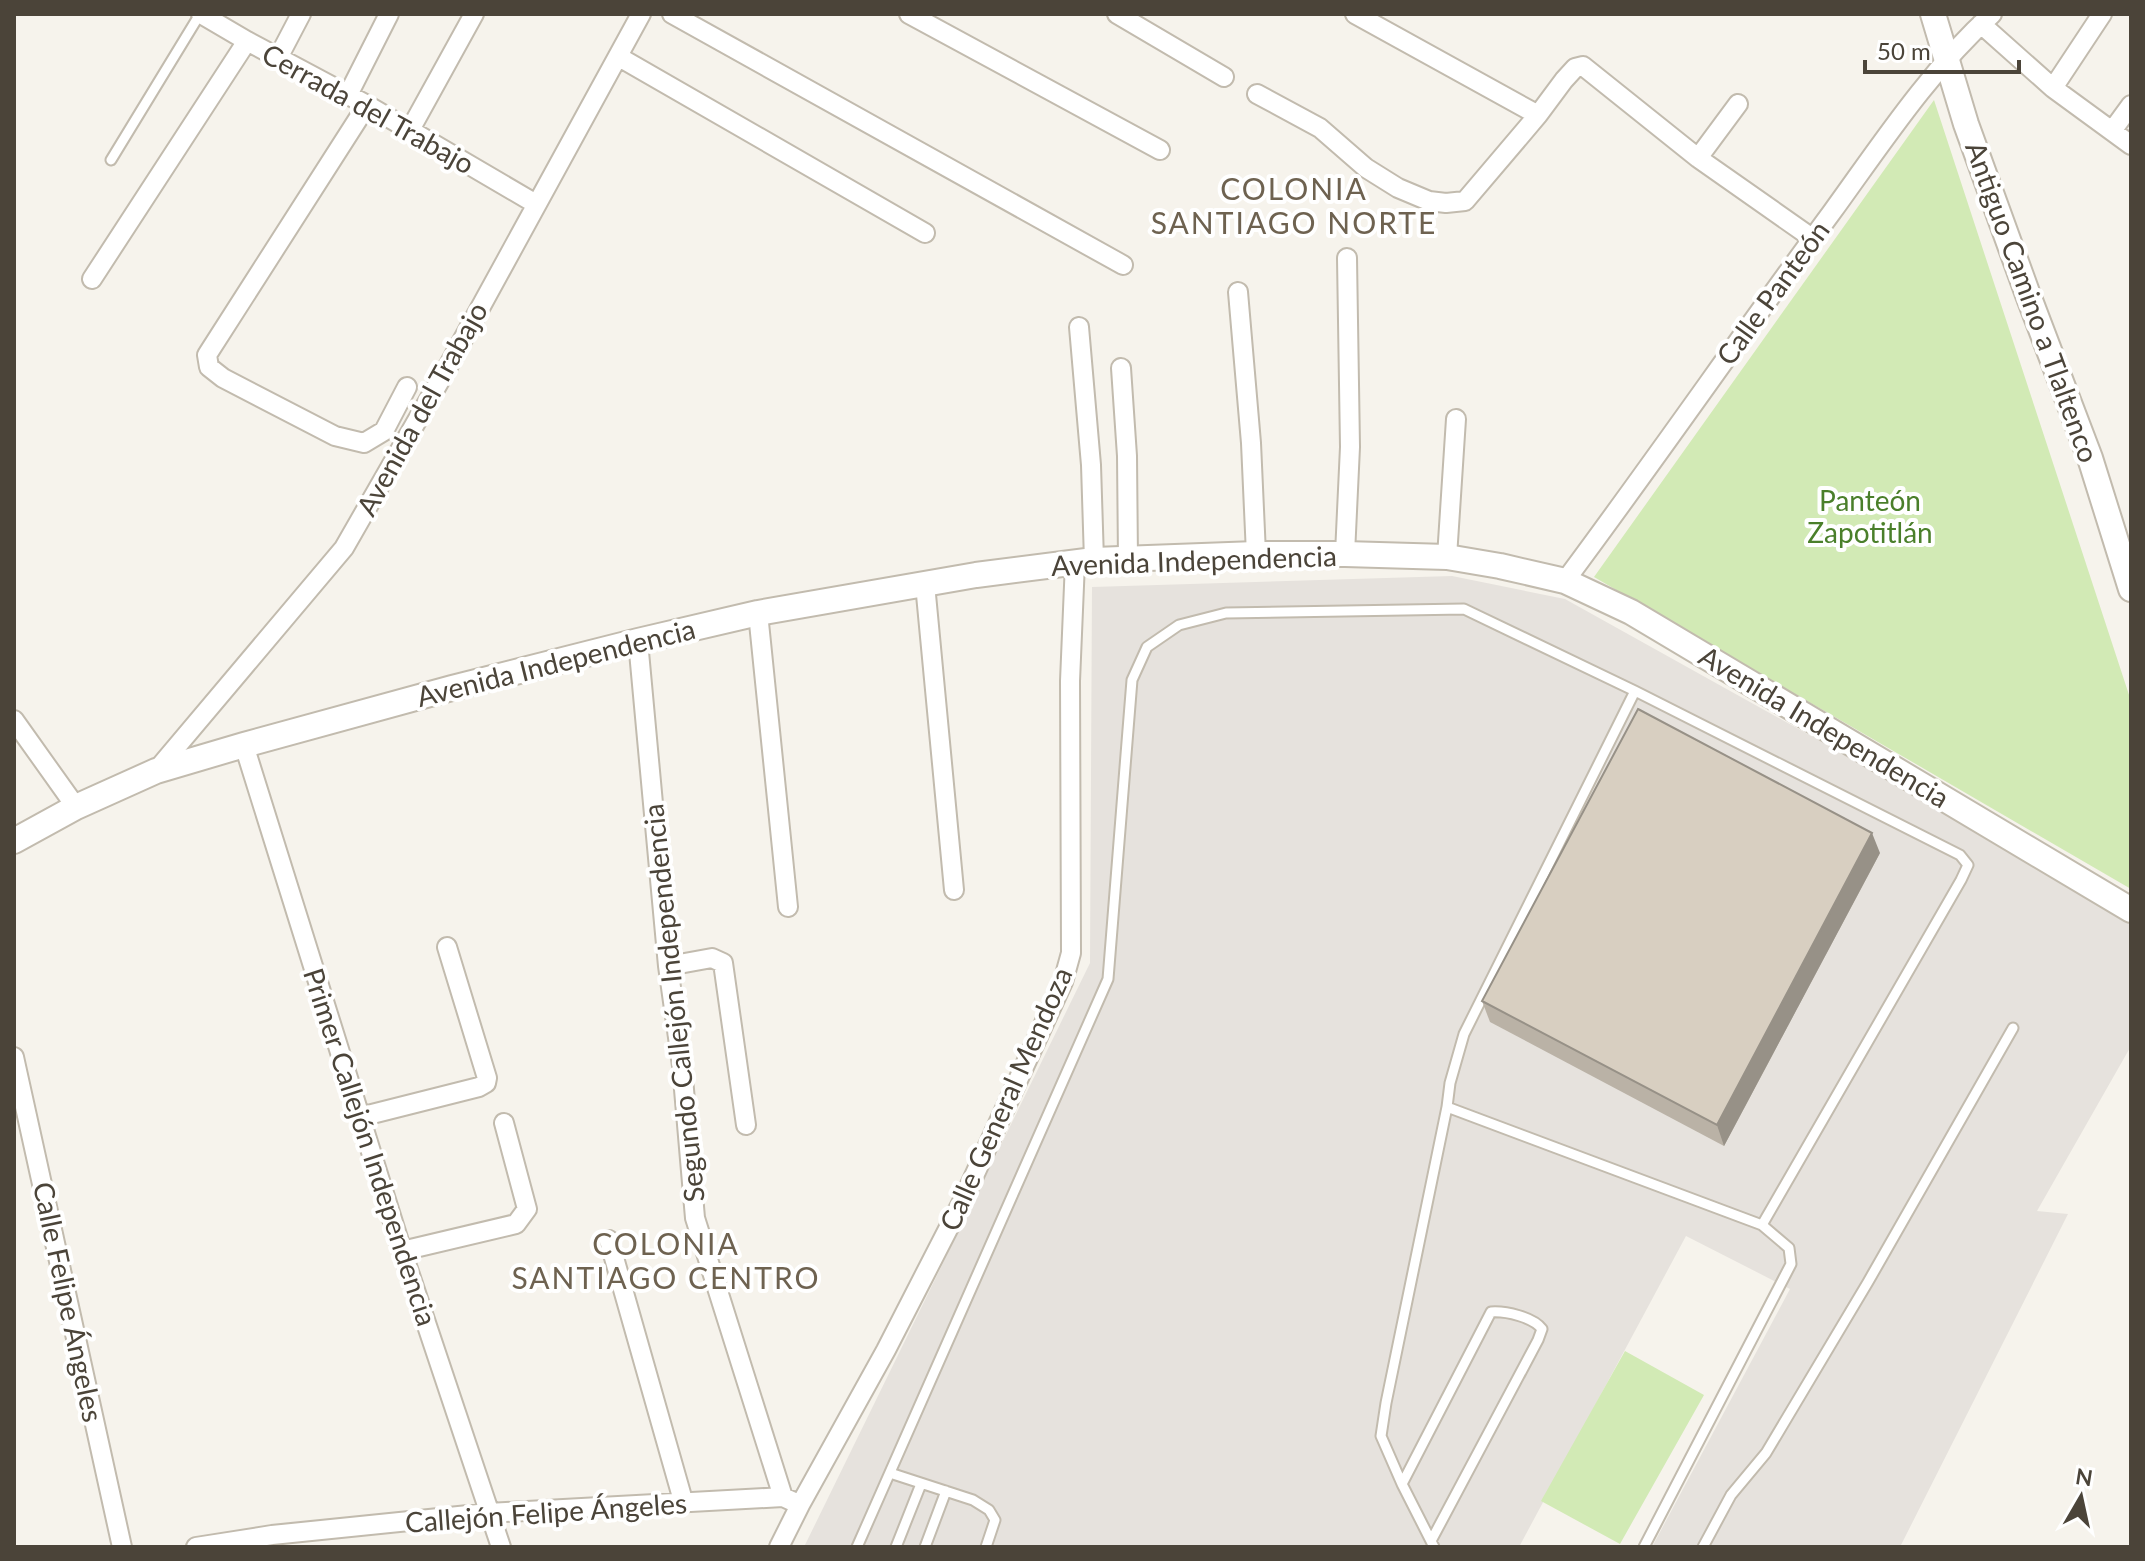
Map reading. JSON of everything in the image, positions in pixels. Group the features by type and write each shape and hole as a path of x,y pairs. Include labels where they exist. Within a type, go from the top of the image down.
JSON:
{"street":[{"name":"Cerrada del Trabajo","path":"201,14 367,105 536,204"},
{"path":"278,58 301,14"},
{"path":"348,95 389,14"},
{"path":"410,130 474,14"},
{"name":"Avenida del Trabajo","path":"156,771 344,548 450,363 641,14"},
{"path":"672,14 1123,265"},
{"path":"909,14 1160,150"},
{"path":"1117,14 1224,77"},
{"path":"1355,14 1538,115"},
{"name":"Antiguo Camino a Tlaltenco","path":"1933,14 1971,139 2090,458 2131,589"},
{"path":"2053,88 2102,14"},
{"path":"1987,19 2053,88 2131,145"},
{"name":"Calle Panteón","path":"1565,581 1914,100 1948,58 1987,19"},
{"path":"92,279 247,41"},
{"path":"619,57 925,233"},
{"path":"1257,94 1320,128 1366,168 1398,188 1429,201 1446,203 1465,201 1564,80 1575,68 1583,66 1698,158 1812,238"},
{"path":"1698,158 1738,104"},
{"path":"367,105 207,355 209,367 223,378 335,436 364,443 384,431 407,387"},
{"path":"2112,131 2131,105"},
{"path":"1345,554 1350,447 1347,258"},
{"path":"1238,292 1251,443 1256,554"},
{"name":"Calle General Mendoza","path":"779,1547 791,1501 886,1350 963,1200 1063,982 1071,953 1070,681 1091,465 1079,327"},
{"path":"1121,368 1127,456 1128,559"},
{"path":"1447,557 1456,419"},
{"name":"Avenida Independencia","path":"14,841 76,807 156,771 452,688 758,613 1084,561 1256,554 1447,557 1565,581 1631,612 2131,910"},
{"path":"925,584 954,890"},
{"path":"758,613 788,907"},
{"name":"Segundo Callejón Independencia","path":"638,641 695,1218 791,1501"},
{"path":"14,720 76,807"},
{"name":"Primer Callejón Independencia","path":"244,745 402,1251 501,1547"},
{"path":"360,1117 486,1083 447,947"},
{"path":"668,966 712,958 723,963 746,1125"},
{"name":"Calle Felipe Ángeles","path":"14,1057 122,1547"},
{"path":"402,1251 516,1224 523,1216 527,1209 504,1123"},
{"path":"609,1240 684,1504"},
{"name":"Callejón Felipe Ángeles","path":"196,1547 272,1535 488,1513 791,1501"}],"lane":[{"path":"111,160 201,14"},
{"path":"857,1547 1108,979 1132,680 1147,647 1179,625 1226,613 1464,609 1635,691 1960,855 1968,865 1762,1225"},
{"path":"1433,1544 1381,1436 1450,1083 1464,1034 1635,691"},
{"path":"1703,1547 1731,1495 1766,1453 2013,1028"},
{"path":"1447,1107 1762,1225 1789,1248 1791,1264 1644,1547"},
{"path":"1402,1484 1491,1312 1501,1311 1537,1323 1542,1329 1538,1340 1433,1544"},
{"path":"890,1473 973,1500 989,1510 995,1520 986,1547"},
{"path":"896,1547 921,1484"},
{"path":"925,1547 946,1491"}],"shaded area":[{"path":"1452,576 1565,599 2131,914 2131,1046 2037,1211 2068,1214 1900,1547 1652,1547 1790,1289 1686,1236 1519,1547 804,1547 1090,963 1092,587"}],"green space":[{"name":"Panteón Zapotitlán","path":"1934,100 2131,701 2131,889 1594,577"},
{"path":"1625,1351 1704,1395 1620,1544 1541,1501"}],"building":[{"path":"1638,709 1872,833 1717,1125 1482,1001"}],"district":[{"name":"COLONIA SANTIAGO NORTE","path":"1294,207"},
{"name":"COLONIA SANTIAGO CENTRO","path":"666,1262"}]}
